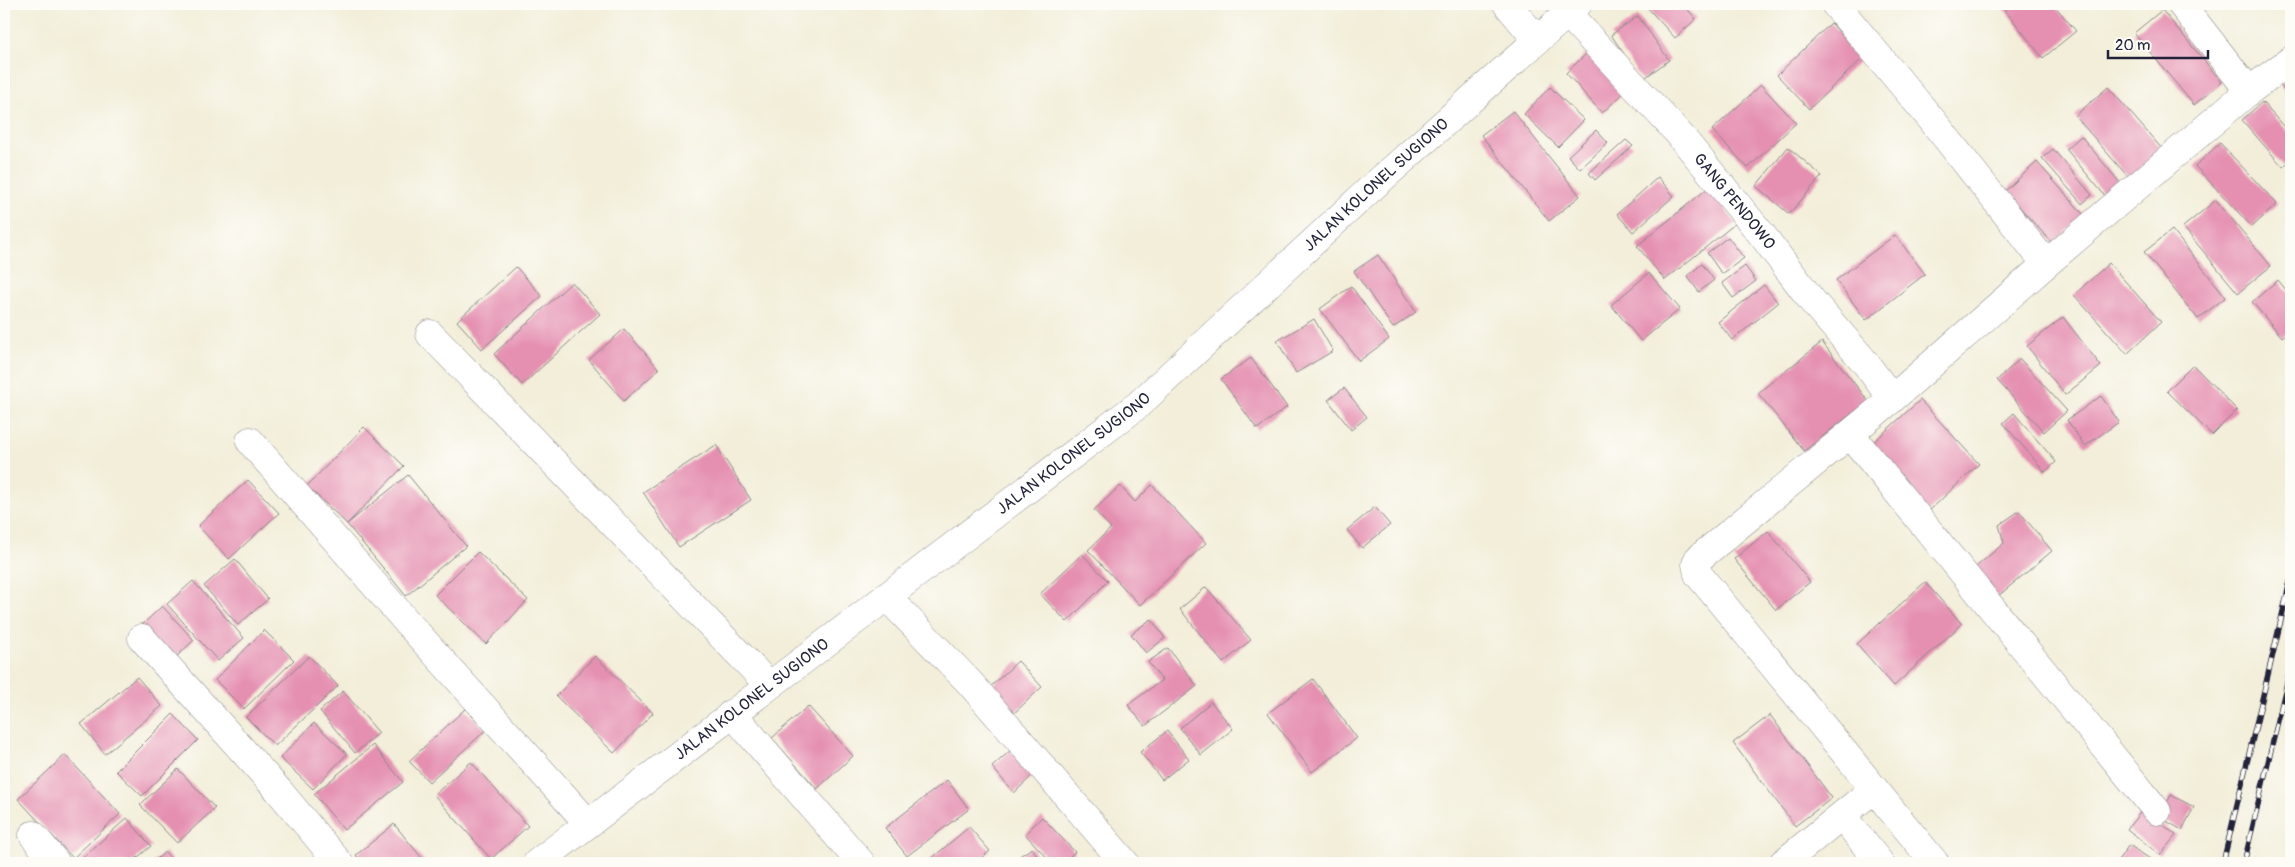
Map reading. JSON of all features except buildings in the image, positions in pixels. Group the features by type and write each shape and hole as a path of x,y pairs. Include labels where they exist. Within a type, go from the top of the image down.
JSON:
{"street":[{"path":"1507,4 1538,40"},
{"path":"1835,4 1932,120 2046,264"},
{"path":"2181,4 2249,92"},
{"name":"JALAN KOLONEL SUGIONO","path":"537,863 1138,405 1368,190 1572,9"},
{"name":"GANG PENDOWO","path":"1572,9 1696,154 1814,302 1864,361 1892,399"},
{"path":"1935,863 1704,582 1696,569 1696,564 1701,554 1892,399 2046,264 2249,92 2291,60"},
{"path":"430,334 769,685"},
{"path":"1850,434 2157,811"},
{"path":"250,441 406,621 588,823"},
{"path":"887,597 970,683 1125,863"},
{"path":"142,638 278,791 339,863"},
{"path":"732,713 861,863"},
{"path":"1784,863 1874,789"},
{"path":"1842,816 1880,863"},
{"path":"33,835 56,863"}],"railway":[{"path":"2223,863 2291,578"},
{"path":"2244,863 2291,666"}]}
